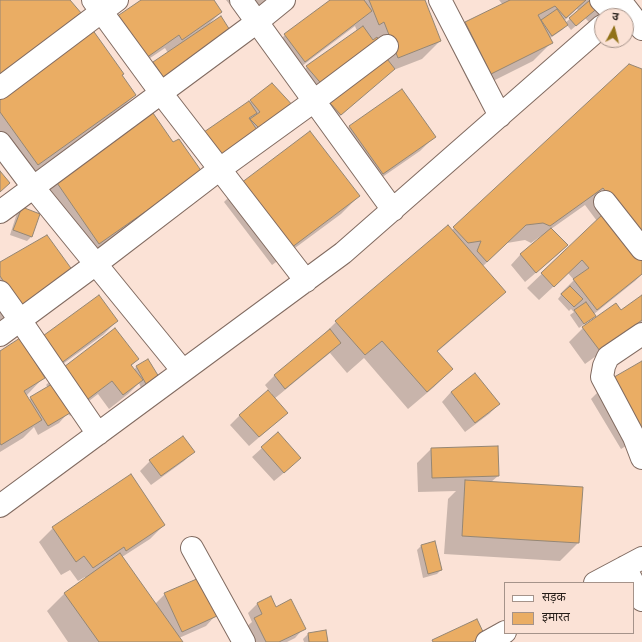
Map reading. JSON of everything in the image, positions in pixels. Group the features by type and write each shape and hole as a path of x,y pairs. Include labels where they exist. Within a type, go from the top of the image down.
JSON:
{"street":[{"path":"241,0 393,210"},
{"path":"0,212 257,22 284,0"},
{"path":"440,0 500,116"},
{"path":"0,88 104,4 161,93 306,281"},
{"path":"0,506 343,253 500,116 594,30"},
{"path":"0,335 220,169 387,46"},
{"path":"0,143 33,187 183,371"},
{"path":"605,202 642,250"},
{"path":"0,292 98,434"},
{"path":"642,334 608,357 604,366 602,377 634,437 642,458"},
{"path":"192,548 244,642"},
{"path":"597,582 634,562 642,600"},
{"path":"488,642 504,633"}],"building":[{"path":"0,0 70,0 82,14 0,79"},
{"path":"141,0 214,0 222,12 182,40 179,35 146,58 116,17"},
{"path":"330,0 364,0 372,11 305,62 284,34"},
{"path":"369,0 425,0 441,41 398,58 384,22 379,25"},
{"path":"510,0 586,0 566,18 555,6 538,15 553,43 491,74 465,22"},
{"path":"590,0 600,6 594,8 594,11 576,26 569,18"},
{"path":"557,9 568,25 552,36 541,20"},
{"path":"221,16 233,35 166,81 153,62"},
{"path":"363,26 373,40 377,37 383,47 325,88 306,66"},
{"path":"92,29 124,74 122,75 136,95 38,165 0,112 0,95"},
{"path":"384,55 395,69 341,115 329,102"},
{"path":"629,64 642,69 642,236 603,188 550,226 543,223 526,225 487,262 477,251 481,241 468,243 453,227"},
{"path":"272,83 296,109 264,133 250,119 260,112 250,100"},
{"path":"402,89 436,137 383,174 349,126"},
{"path":"249,101 257,113 249,118 261,136 226,162 204,132"},
{"path":"153,113 173,142 179,139 202,172 99,244 55,180"},
{"path":"310,131 360,196 291,248 241,183"},
{"path":"0,171 10,183 0,192"},
{"path":"22,207 40,214 32,237 13,230"},
{"path":"604,213 642,258 642,274 597,310 573,279 589,268 582,260 554,287 541,273"},
{"path":"448,225 506,292 437,351 453,369 427,392 382,341 365,355 335,321"},
{"path":"551,228 568,245 536,273 520,254"},
{"path":"47,235 73,271 22,309 0,276 0,262"},
{"path":"570,286 583,299 574,307 561,294"},
{"path":"99,295 118,321 56,367 36,341"},
{"path":"642,295 642,320 600,351 582,327 616,303 621,310"},
{"path":"586,302 596,316 584,324 574,310"},
{"path":"115,328 139,359 131,365 143,380 123,395 112,381 84,402 60,370"},
{"path":"330,329 341,343 285,389 274,375"},
{"path":"20,338 45,378 24,391 42,420 1,445 0,351"},
{"path":"148,359 159,377 146,384 136,366"},
{"path":"642,361 642,430 609,380"},
{"path":"475,373 500,404 475,423 451,392"},
{"path":"52,384 70,413 48,426 30,397"},
{"path":"268,390 288,413 259,437 239,415"},
{"path":"278,432 301,458 284,473 261,447"},
{"path":"183,436 195,452 161,476 149,460"},
{"path":"498,446 499,476 432,478 431,448"},
{"path":"131,474 165,525 126,551 124,547 93,568 84,556 76,562 52,527"},
{"path":"465,480 583,487 579,543 462,536"},
{"path":"435,541 442,570 428,574 421,545"},
{"path":"120,553 183,642 99,642 64,593"},
{"path":"199,578 217,616 182,632 164,593"},
{"path":"271,596 276,607 291,599 306,629 279,642 266,642 254,618 262,614 257,603"},
{"path":"477,619 485,636 472,642 433,642 432,640"},
{"path":"326,630 328,642 309,642 308,633"}]}
